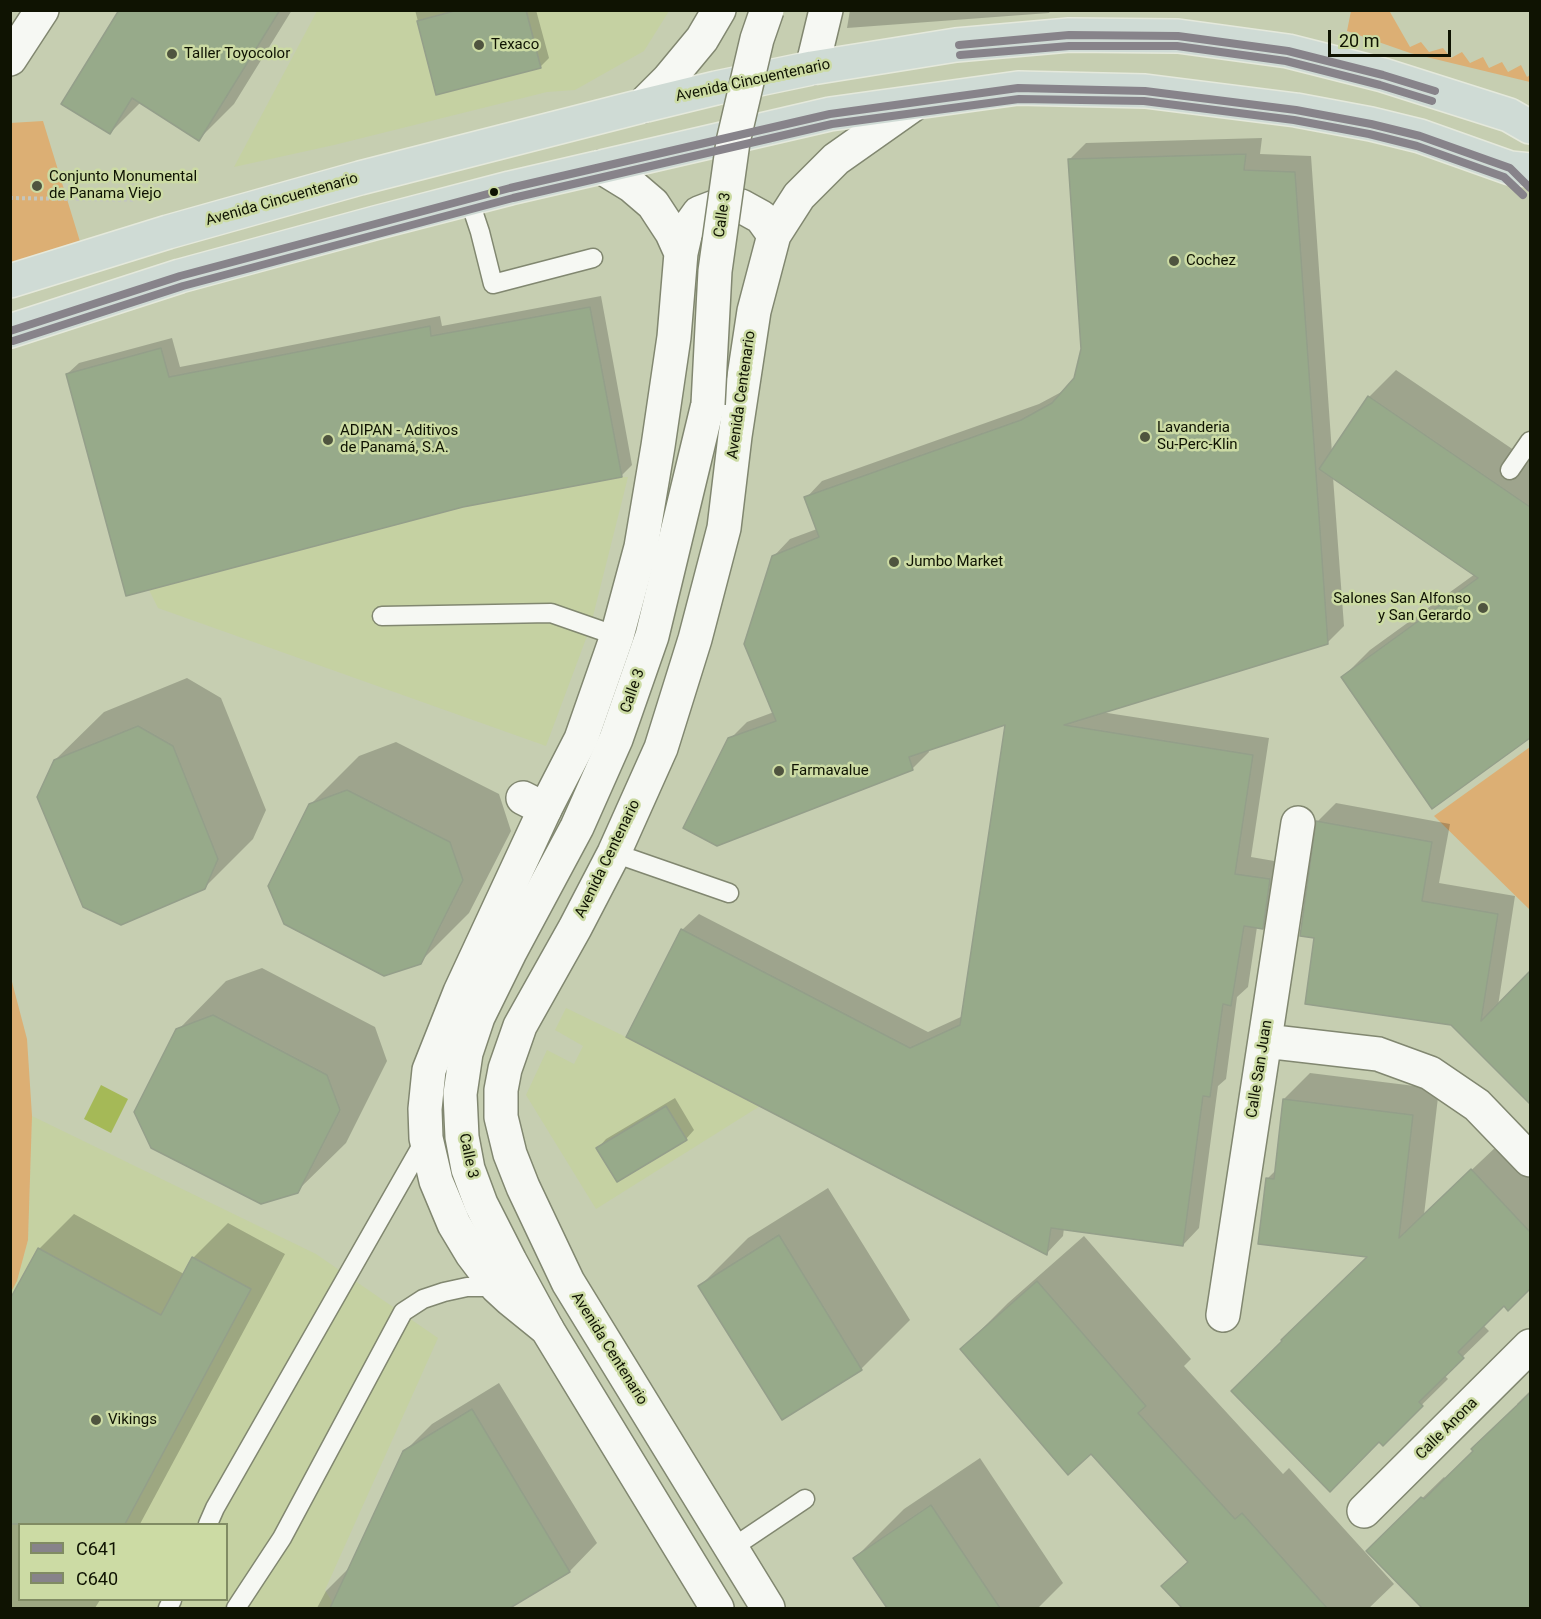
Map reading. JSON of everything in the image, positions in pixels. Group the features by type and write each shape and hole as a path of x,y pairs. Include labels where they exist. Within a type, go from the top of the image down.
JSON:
{"main road":[{"path":"10,59 42,10"},
{"path":"642,106 668,80 702,39 719,10"},
{"name":"Calle 3","path":"547,1329 481,1204 468,1169 462,1137 460,1094 466,1053 478,1017 577,827 616,739 652,636 708,404 715,271 733,142 767,10"},
{"path":"812,68 826,10"},
{"name":"Avenida Cincuentenario","path":"10,281 168,232 360,178 642,106 812,68 956,45 1069,35 1178,36 1288,51 1383,75 1523,119"},
{"path":"10,331 180,276 468,199 830,114 1018,88 1145,91 1296,110 1420,136 1524,176"},
{"name":"Avenida Centenario","path":"768,1608 568,1282 510,1154 501,1118 501,1090 505,1069 520,1026 614,853 661,748 724,528 754,311 774,235 799,196 836,159 914,104"},
{"path":"601,167 632,186 653,204 672,233 681,254"},
{"path":"717,1608 547,1329 497,1287 472,1254 454,1224 436,1181 426,1138 425,1110 429,1070 534,803 581,739 617,636 641,547 674,337 681,254 686,231 699,213 720,205 741,206 761,217 774,235"},
{"name":"Calle San Juan","path":"1223,1315 1298,823"},
{"path":"1265,1041 1378,1054 1430,1073 1477,1105 1530,1160"},
{"name":"Calle Anona","path":"1364,1511 1530,1346"}],"lane":[{"path":"468,199 480,232 493,284 593,258"},
{"path":"1510,470 1530,441"},
{"path":"382,616 551,613 617,636"},
{"path":"614,853 729,892"},
{"path":"208,1523 426,1138"},
{"path":"236,1608 282,1538 403,1312 423,1299 444,1292 467,1287 497,1287"},
{"path":"732,1548 805,1499"}],"path":[{"path":"10,198 143,200 168,232"}],"shaded area":[{"path":"1385,10 1390,12 1410,47 1421,42 1429,52 1443,48 1451,58 1462,52 1470,63 1483,57 1489,68 1502,62 1508,72 1521,65 1527,77 1530,75 1530,82 1410,53 1347,31 1351,11"},
{"path":"317,11 669,11 644,51 575,90 547,92 334,145 234,167"},
{"name":"Conjunto Monumental de Panama Viejo","path":"43,121 82,248 11,265 10,123"},
{"path":"628,477 590,628 546,746 158,608 149,590 463,507"},
{"path":"1530,747 1530,910 1434,816"},
{"path":"11,978 27,1039 32,1116 28,1240 17,1281 11,1292"},
{"path":"566,1008 760,1106 596,1209 526,1095 547,1050 574,1064 583,1046 555,1030"},
{"path":"101,1085 128,1099 111,1133 84,1119"},
{"path":"32,1116 316,1254 438,1338 325,1590 336,1608 11,1608 10,1292 17,1281 28,1240"}],"building":[{"name":"Taller Toyocolor","path":"119,10 280,10 199,141 132,98 110,134 61,104"},
{"name":"Texaco","path":"458,10 526,10 541,68 436,95 417,21"},
{"path":"1246,154 1244,170 1295,172 1328,644 1064,725 1253,755 1235,874 1270,879 1263,929 1244,926 1231,1006 1223,1004 1210,1097 1203,1096 1183,1246 1051,1228 1047,1255 626,1037 681,929 910,1048 960,1025 1005,725 909,757 913,770 717,846 683,828 728,738 776,721 744,644 772,556 819,537 804,497 1021,420 1052,403 1074,378 1081,349 1068,159"},
{"path":"590,307 622,477 463,507 126,596 66,374 161,348 169,377 430,326 431,336"},
{"name":"Salones San Alfonso y San Gerardo","path":"1368,396 1530,507 1530,738 1432,809 1341,677 1478,578 1319,469"},
{"path":"138,726 173,746 218,859 205,889 121,925 83,907 37,797 54,760"},
{"path":"347,790 450,842 463,880 421,964 384,976 284,924 268,886 309,804"},
{"path":"1316,821 1432,842 1422,901 1498,914 1481,1021 1530,971 1530,1104 1451,1025 1305,1004 1314,938 1300,936"},
{"path":"213,1015 327,1075 340,1110 298,1193 261,1204 151,1148 134,1112 176,1029"},
{"path":"1283,1099 1413,1115 1399,1238 1471,1169 1530,1232 1530,1289 1508,1311 1504,1306 1458,1352 1464,1358 1419,1402 1423,1406 1383,1446 1379,1442 1330,1492 1231,1391 1367,1257 1258,1244 1266,1178 1274,1179"},
{"path":"666,1106 687,1140 617,1182 596,1148"},
{"path":"779,1235 862,1370 782,1420 698,1286"},
{"name":"Vikings","path":"38,1248 161,1315 192,1257 251,1289 126,1523 10,1524 10,1299"},
{"path":"1037,1281 1146,1406 1138,1413 1235,1519 1242,1513 1327,1608 1182,1608 1161,1586 1188,1562 1091,1454 1068,1475 960,1349"},
{"path":"1530,1393 1530,1608 1422,1608 1366,1551 1421,1497 1424,1499 1473,1451 1471,1449"},
{"path":"472,1409 570,1572 510,1608 330,1608 403,1451"},
{"path":"931,1505 1000,1608 887,1608 853,1558"}],"transit line":[{"name":"C641","path":"959,45 1069,35 1178,36 1288,51 1435,91"},
{"name":"C640","path":"960,55 1069,46 1177,46 1286,61 1432,101"},
{"name":"C641","path":"10,331 180,276 510,188 830,114 1018,88 1145,91 1296,110 1371,124 1420,136 1510,168 1530,188"},
{"name":"C640","path":"13,341 183,286 513,198 832,124 1019,99 1144,101 1294,120 1369,134 1417,146 1504,177 1523,195"}],"place":[{"name":"Texaco","path":"479,45"},
{"name":"Taller Toyocolor","path":"172,54"},
{"name":"Conjunto Monumental de Panama Viejo","path":"37,186"},
{"name":"Cochez","path":"1174,261"},
{"name":"Lavanderia Su-Perc-Klin","path":"1145,437"},
{"name":"ADIPAN - Aditivos de Panamá, S.A.","path":"328,440"},
{"name":"Jumbo Market","path":"894,562"},
{"name":"Salones San Alfonso y San Gerardo","path":"1483,608"},
{"name":"Farmavalue","path":"779,771"},
{"name":"Vikings","path":"96,1420"}]}
